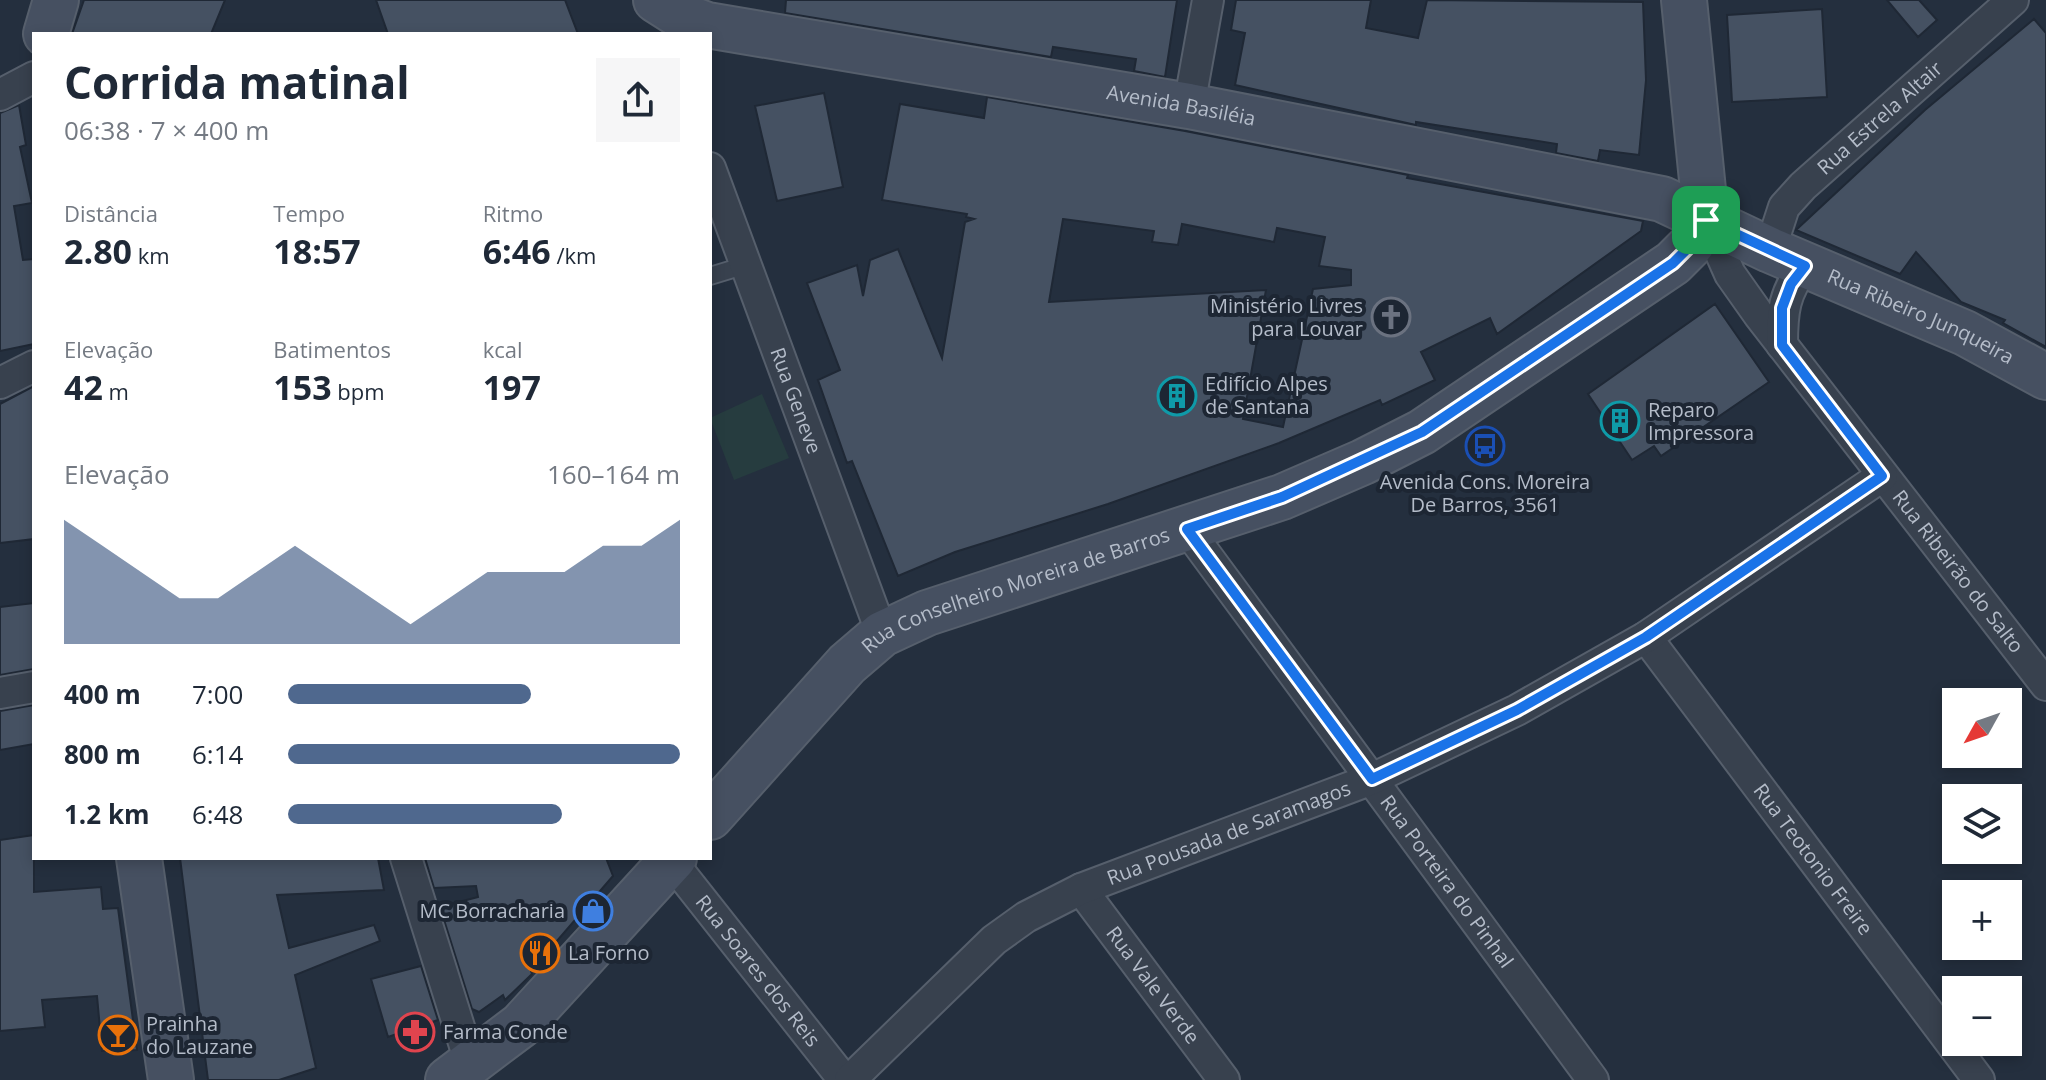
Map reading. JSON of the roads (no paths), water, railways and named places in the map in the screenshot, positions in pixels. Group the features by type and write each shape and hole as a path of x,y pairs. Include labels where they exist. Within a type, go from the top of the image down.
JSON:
{"main road":[{"path":"47,32 56,0"},
{"name":"Avenida Basiléia","path":"653,0 707,25 1189,106 1662,199 1706,220"},
{"path":"1684,0 1706,220"},
{"name":"Rua Ribeiro Junqueira","path":"1706,220 1965,333 2046,377"},
{"name":"Rua Conselheiro Moreira de Barros","path":"712,815 811,701 882,634 927,613 1282,497 1422,432 1673,263 1692,244 1706,220"},
{"path":"139,860 171,1080"},
{"path":"459,1072 521,1025 673,860"}],"street":[{"path":"653,0 661,32"},
{"path":"1189,106 1208,0"},
{"name":"Rua Estrela Altair","path":"1788,258 1784,207 1803,186 2013,0"},
{"path":"0,95 32,78"},
{"name":"Rua Geneve","path":"712,173 882,634"},
{"name":"Rua Ribeirão do Salto","path":"1706,220 1730,274 1882,476 2046,685"},
{"path":"1782,345 1782,308 1791,284 1788,258"},
{"path":"0,383 32,367"},
{"name":"Rua Pousada de Saramagos","path":"847,1080 994,940 1026,917 1081,889 1372,779 1517,710 1646,637 1882,476"},
{"name":"Rua Porteira do Pinhal","path":"1187,529 1589,1078"},
{"name":"Rua Teotonio Freire","path":"1646,637 1979,1080"},
{"path":"0,693 32,687"},
{"path":"406,860 459,1072"},
{"name":"Rua Soares dos Reis","path":"673,860 847,1080"},
{"name":"Rua Vale Verde","path":"1081,889 1224,1080"}],"lane":[{"path":"712,275 746,265"}],"place":[{"name":"Ministério Livres para Louvar","path":"1391,317"},
{"name":"Edifício Alpes de Santana","path":"1177,396"},
{"name":"Reparo Impressora","path":"1620,421"},
{"name":"Avenida Cons. Moreira De Barros, 3561","path":"1485,446"},
{"name":"MC Borracharia","path":"593,911"},
{"name":"La Forno","path":"540,953"},
{"name":"Farma Conde","path":"415,1032"},
{"name":"Prainha do Lauzane","path":"118,1035"}]}
